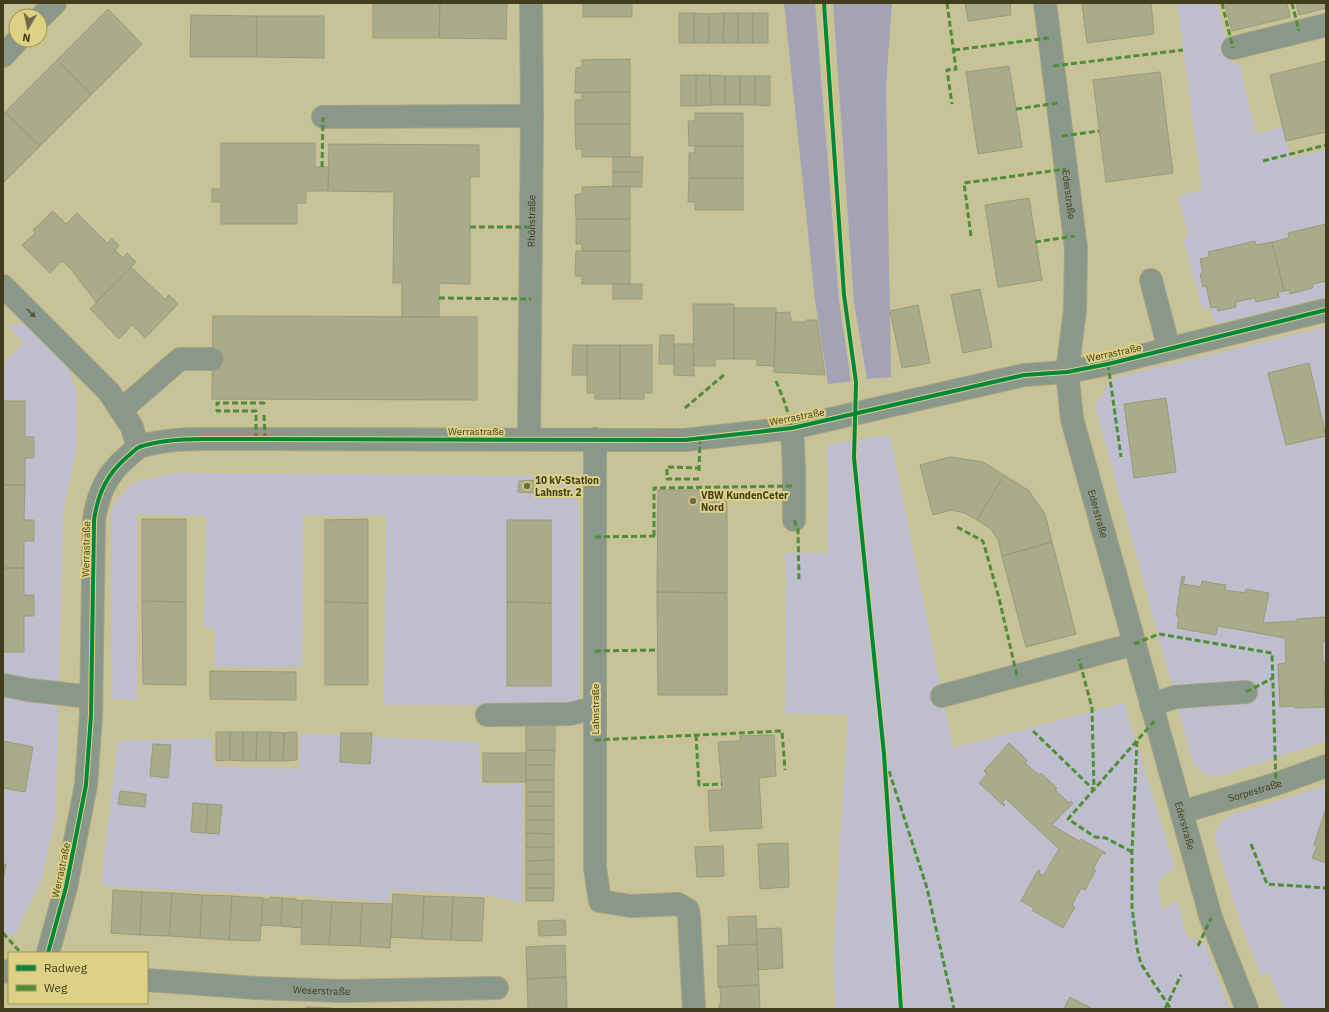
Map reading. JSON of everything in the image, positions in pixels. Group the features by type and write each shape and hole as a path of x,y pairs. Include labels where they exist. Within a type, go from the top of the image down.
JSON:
{"street":[{"name":"Rhönstraße","path":"529,439 532,116 531,3"},
{"name":"Ederstraße","path":"1045,3 1076,248 1075,310 1066,372 1072,419 1211,918 1247,1009"},
{"path":"1233,48 1326,25"},
{"path":"3,56 10,48"},
{"path":"323,117 532,116"},
{"path":"1151,280 1169,349"},
{"path":"3,286 109,392 132,427 138,448"},
{"name":"Werrastraße","path":"48,952 66,887 86,785 91,698 94,520 96,502 104,486 118,465 138,448 166,440 203,439 685,440 792,428 1024,375 1066,372 1108,364 1326,310"},
{"path":"121,410 180,359 212,359"},
{"path":"792,428 794,520"},
{"name":"Lahnstraße","path":"595,439 595,868 600,901 630,906 678,904 688,910 690,916 694,1009"},
{"path":"942,696 1134,644"},
{"path":"3,685 91,698"},
{"path":"1152,705 1175,697 1246,692"},
{"path":"487,716 570,714 595,708"},
{"name":"Sorpestraße","path":"1182,812 1276,784 1326,766"},
{"name":"Weserstraße","path":"148,980 257,988 342,992 497,988"}],"shaded area":[{"path":"784,3 815,3 839,301 851,381 828,384 815,300"},
{"path":"833,3 892,3 886,86 891,377 867,379 854,303"},
{"path":"1177,3 1217,3 1232,64 1239,63 1256,134 1283,127 1291,158 1326,150 1326,297 1215,324 1208,306 1202,309 1183,238 1189,236 1178,197 1202,189"},
{"path":"25,324 68,368 77,393 77,445 63,513 56,815 41,881 16,933 3,938 3,364 24,343 8,326"},
{"path":"1326,327 1326,741 1220,776 1207,774 1201,771 1193,762 1095,406 1111,379"},
{"path":"890,435 953,748 1124,703 1175,868 1158,880 1162,910 1177,901 1187,936 1205,945 1230,1009 835,1009 833,958 848,715 785,713 786,573 784,553 828,553 827,445"},
{"path":"174,473 565,476 577,490 580,529 579,700 569,705 384,705 386,516 303,516 302,667 214,667 215,628 204,627 206,516 137,514 137,700 112,699 111,508 132,483"},
{"path":"300,733 479,742 481,785 523,784 522,903 486,895 390,890 389,902 303,896 110,887 101,883 118,741 211,738 214,766 299,769"},
{"path":"1326,786 1326,1009 1284,1009 1269,973 1261,975 1241,925 1216,843 1216,834 1220,824 1230,815"}],"building":[{"path":"373,3 440,3 439,38 373,38"},
{"path":"440,3 507,3 506,39 439,38"},
{"path":"583,3 632,3 632,17 583,17"},
{"path":"965,3 1010,3 1011,15 968,21"},
{"path":"1082,3 1151,3 1154,34 1087,43"},
{"path":"1225,3 1287,3 1290,17 1232,31"},
{"path":"1296,3 1326,3 1326,8 1299,15"},
{"path":"108,9 142,44 91,95 57,60"},
{"path":"679,13 694,13 694,43 679,43"},
{"path":"694,13 709,14 709,43 694,43"},
{"path":"724,13 723,43 709,43 709,14"},
{"path":"724,13 738,13 738,43 723,43"},
{"path":"738,13 753,13 753,43 738,43"},
{"path":"753,13 768,13 768,43 753,43"},
{"path":"191,15 257,16 257,57 190,57"},
{"path":"257,16 324,16 324,58 257,57"},
{"path":"630,59 630,92 575,93 576,68 582,67 582,60"},
{"path":"57,60 91,95 40,146 5,112"},
{"path":"1326,61 1326,132 1286,141 1270,75"},
{"path":"1009,66 1022,147 978,154 966,72"},
{"path":"1160,72 1173,173 1106,182 1093,80"},
{"path":"681,75 696,75 696,106 681,106"},
{"path":"696,75 710,75 711,105 696,106"},
{"path":"710,75 725,76 725,105 711,105"},
{"path":"725,76 740,76 740,105 725,105"},
{"path":"740,76 755,76 755,105 740,105"},
{"path":"755,76 770,76 770,106 755,105"},
{"path":"582,92 630,92 630,124 575,124 575,100 582,100"},
{"path":"5,112 40,146 3,183 3,114"},
{"path":"695,113 743,113 743,146 689,146 688,121 695,121"},
{"path":"575,124 630,124 630,157 582,157 582,149 576,149"},
{"path":"221,143 315,143 315,167 329,167 328,191 306,191 306,203 297,203 297,224 221,224 221,202 212,202 212,189 221,189"},
{"path":"329,144 479,145 479,177 470,177 470,284 439,283 439,317 402,317 402,283 393,283 394,192 328,191"},
{"path":"695,146 743,146 743,178 689,178 689,153 695,153"},
{"path":"613,157 643,157 642,172 613,172"},
{"path":"613,172 642,172 642,187 613,187"},
{"path":"689,178 743,178 743,210 695,210 695,202 688,202"},
{"path":"630,186 630,219 576,219 575,195 582,194 582,187"},
{"path":"1029,198 1042,280 998,287 985,205"},
{"path":"53,211 66,224 77,213 107,243 112,238 119,246 115,250 123,258 127,253 136,262 96,302 70,268 62,261 50,273 22,245 35,233 33,230"},
{"path":"576,219 630,219 630,251 582,251 582,244 576,244"},
{"path":"1326,224 1326,281 1313,284 1313,288 1290,294 1289,290 1284,291 1272,242 1289,238 1288,233"},
{"path":"1255,241 1256,245 1272,242 1284,291 1278,292 1279,297 1256,302 1255,298 1235,302 1236,307 1218,311 1217,307 1211,308 1206,286 1203,287 1200,274 1203,273 1200,259 1209,257 1208,252"},
{"path":"576,251 630,251 630,284 582,284 582,276 575,276"},
{"path":"131,267 165,299 169,295 178,304 145,338 132,325 119,339 90,309"},
{"path":"613,284 642,284 642,299 613,299"},
{"path":"980,289 992,347 963,353 951,295"},
{"path":"693,304 734,304 734,359 715,359 715,366 694,366"},
{"path":"918,305 930,363 902,368 890,311"},
{"path":"734,308 776,308 774,366 757,365 757,359 734,359"},
{"path":"789,312 792,322 817,320 825,375 774,372 776,313"},
{"path":"213,316 477,317 477,400 212,399"},
{"path":"660,335 674,335 674,364 659,364"},
{"path":"674,344 693,344 694,376 674,375"},
{"path":"573,345 587,345 587,375 572,375"},
{"path":"587,345 620,345 620,399 595,399 595,393 587,393"},
{"path":"620,345 652,345 652,393 644,393 644,399 620,399"},
{"path":"1309,363 1326,436 1286,445 1268,373"},
{"path":"1166,398 1176,472 1134,478 1124,404"},
{"path":"3,401 25,401 25,437 34,437 34,458 25,458 25,485 3,485"},
{"path":"950,457 983,462 1004,475 977,520 965,513 951,510 933,515 920,465"},
{"path":"1004,475 1028,490 1045,514 1052,542 1002,556 998,540 991,529 977,520"},
{"name":"10 kV-Station Lahnstr. 2","path":"536,480 536,493 518,492 519,481"},
{"path":"3,485 25,485 24,520 34,520 34,541 24,541 24,568 3,568"},
{"path":"658,490 727,490 727,593 657,592"},
{"path":"142,519 186,519 186,602 142,601"},
{"path":"368,519 368,603 325,602 325,520"},
{"path":"507,520 551,520 551,603 507,602"},
{"path":"1052,542 1076,634 1026,647 1002,556"},
{"path":"3,568 24,568 24,595 34,595 34,616 24,616 24,652 3,652"},
{"path":"1182,576 1185,577 1183,584 1201,587 1202,581 1224,585 1226,584 1225,590 1245,593 1246,589 1269,593 1263,623 1297,621 1297,619 1326,617 1326,641 1322,642 1323,663 1326,663 1326,686 1324,686 1326,707 1280,707 1278,664 1286,663 1285,638 1218,626 1216,635 1177,628 1179,616 1176,616"},
{"path":"657,592 727,593 727,695 658,695"},
{"path":"142,601 186,602 186,685 143,684"},
{"path":"325,602 368,603 368,685 325,685"},
{"path":"507,602 551,603 551,686 507,686"},
{"path":"210,671 296,672 296,700 210,699"},
{"path":"526,722 555,722 555,750 526,750"},
{"path":"216,732 230,732 230,760 216,761"},
{"path":"230,732 243,732 243,761 230,760"},
{"path":"243,732 257,732 256,761 243,761"},
{"path":"257,732 270,732 270,761 256,761"},
{"path":"270,732 284,733 283,761 270,761"},
{"path":"297,732 297,760 283,761 284,733"},
{"path":"341,733 372,733 370,764 340,762"},
{"path":"774,735 776,776 759,778 762,828 710,831 708,790 722,790 718,742 740,741 740,736"},
{"path":"3,741 33,747 25,792 3,788"},
{"path":"1009,743 1027,760 1025,763 1039,775 1041,773 1057,788 1055,790 1069,803 1071,801 1073,803 1052,825 1079,841 1081,839 1106,853 1102,853 1093,869 1096,870 1085,890 1081,888 1072,905 1075,907 1063,928 1032,910 1034,908 1021,901 1038,870 1043,876 1059,849 1006,799 1002,803 1005,805 1004,806 979,783 987,774 984,771"},
{"path":"153,744 171,745 168,778 150,776"},
{"path":"526,750 555,750 554,765 526,765"},
{"path":"483,753 526,753 526,782 483,782"},
{"path":"526,765 554,765 554,780 526,780"},
{"path":"526,780 554,780 554,792 526,792"},
{"path":"120,791 146,794 145,807 118,804"},
{"path":"526,792 554,792 554,806 526,806"},
{"path":"193,803 208,804 206,833 191,832"},
{"path":"208,804 222,805 219,834 206,833"},
{"path":"526,806 554,806 554,820 526,820"},
{"path":"1326,808 1326,863 1312,858 1317,846 1314,845"},
{"path":"526,820 554,820 554,834 526,833"},
{"path":"526,833 554,834 554,847 526,847"},
{"path":"788,843 789,887 760,889 758,844"},
{"path":"723,846 724,876 697,877 695,847"},
{"path":"526,847 554,847 554,860 526,861"},
{"path":"554,860 554,874 526,874 526,861"},
{"path":"3,864 6,864 3,881"},
{"path":"526,874 554,874 554,888 526,888"},
{"path":"526,888 554,888 553,901 526,901"},
{"path":"113,890 142,892 140,935 111,933"},
{"path":"142,892 172,893 169,936 140,935"},
{"path":"172,893 202,895 200,938 169,936"},
{"path":"393,894 424,896 422,939 391,937"},
{"path":"202,895 232,896 229,940 200,938"},
{"path":"232,896 263,898 260,941 229,940"},
{"path":"424,896 453,897 451,940 422,939"},
{"path":"270,897 282,898 281,926 261,925 263,899 269,899"},
{"path":"453,897 484,898 482,941 451,940"},
{"path":"282,898 302,901 301,928 281,926"},
{"path":"303,900 332,902 329,945 301,944"},
{"path":"332,902 362,903 360,946 329,945"},
{"path":"362,903 392,904 390,948 360,946"},
{"path":"756,916 757,944 729,945 728,917"},
{"path":"565,920 566,935 539,936 538,921"},
{"path":"781,928 783,968 758,970 756,929"},
{"path":"757,944 759,985 718,987 718,947 716,946"},
{"path":"565,945 566,977 527,979 526,947"},
{"path":"566,977 567,1009 528,1009 527,979"},
{"path":"759,985 760,1009 719,1009 719,1004 721,1004 720,988 718,987"},
{"path":"1070,997 1091,1008 1064,1009"},
{"path":"306,1007 331,1008 331,1009 305,1009"}],"marked path":[{"path":"947,3 956,69 947,70 952,104"},
{"path":"1222,3 1233,48"},
{"path":"1292,3 1299,31"},
{"path":"954,50 1049,38"},
{"path":"1053,66 1183,50"},
{"path":"1016,109 1058,103"},
{"path":"322,167 323,117"},
{"path":"1062,136 1099,131"},
{"path":"1263,161 1326,145"},
{"path":"971,236 964,183 1066,169"},
{"path":"470,227 531,227"},
{"path":"1035,242 1075,236"},
{"path":"439,298 531,299"},
{"path":"1108,364 1121,457"},
{"path":"685,408 725,374"},
{"path":"776,381 785,403 792,428"},
{"path":"256,439 256,411 217,411 217,403 264,403 264,399"},
{"path":"264,415 265,438"},
{"path":"699,471 700,438"},
{"path":"699,468 667,467 667,479 699,479"},
{"path":"654,536 654,488 794,486"},
{"path":"794,520 798,530 799,580"},
{"path":"957,527 983,541 999,598 1017,676"},
{"path":"595,537 658,536"},
{"path":"1134,644 1159,634 1272,653 1276,784"},
{"path":"595,651 658,650"},
{"path":"1033,731 1094,790 1092,708 1079,659"},
{"path":"1246,692 1273,678"},
{"path":"1132,852 1106,838 1095,837 1068,819 1156,719"},
{"path":"595,740 782,731 785,770"},
{"path":"696,735 699,785 722,784"},
{"path":"1137,741 1132,852 1132,907 1137,948 1141,964 1171,1009"},
{"path":"889,771 927,888 954,1009"},
{"path":"1251,844 1267,884 1326,888"},
{"path":"1198,946 1211,918"},
{"path":"3,933 20,952"},
{"path":"1165,1009 1181,975"}],"cycle path":[{"path":"824,3 844,295 856,382 854,458 884,754 901,1009"},
{"path":"48,952 66,887 86,785 91,715 94,520 98,501 104,485 120,463 139,447 163,441 195,439 685,440 792,428 1024,375 1067,372 1108,364 1326,310"}],"place":[{"name":"10 kV-Station Lahnstr. 2","path":"527,486"},
{"name":"VBW KundenCeter Nord","path":"693,501"}]}
